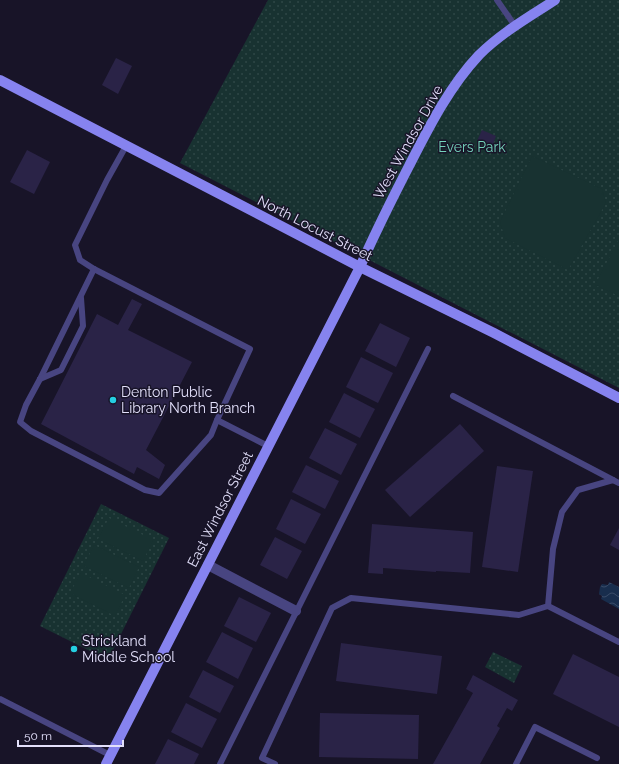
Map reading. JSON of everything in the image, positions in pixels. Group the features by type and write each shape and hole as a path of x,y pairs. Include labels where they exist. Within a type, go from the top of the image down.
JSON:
{"street":[{"name":"West Windsor Drive","path":"360,267 432,121 457,82 494,41 555,0"},
{"name":"North Locust Street","path":"0,80 360,267 494,333 619,398"},
{"name":"East Windsor Street","path":"108,759 360,267"},
{"path":"208,565 296,611"}],"lane":[{"path":"497,0 515,26"},
{"path":"94,269 26,405 20,422 31,430 145,490 159,493 211,435 250,349 94,269 80,260 75,245 107,180 126,146"},
{"path":"40,378 61,370 83,326 81,297"},
{"path":"220,764 428,349"},
{"path":"453,396 616,482"},
{"path":"217,420 268,446"},
{"path":"548,606 554,549 562,512 578,490 616,482"},
{"path":"275,764 262,758 332,608 350,598 519,615 548,606 619,642"},
{"path":"0,698 108,759"},
{"path":"516,764 535,727 597,758"}],"green space":[{"name":"Evers Park","path":"268,0 619,0 619,388 180,163"},
{"path":"532,156 602,189 606,203 568,270 505,238 500,222"},
{"path":"619,239 619,296 595,285"},
{"path":"101,504 169,538 108,660 40,626"},
{"path":"109,518 153,540 143,561 98,539"},
{"path":"94,545 139,567 129,588 84,566"},
{"path":"81,573 125,595 115,616 70,593"},
{"path":"493,652 522,666 514,683 485,667"}],"water":[{"path":"609,582 619,587 619,609 601,599 602,596 599,594 602,584 608,585"}],"building":[{"path":"116,58 132,66 118,94 102,85"},
{"path":"482,130 496,136 492,147 477,141"},
{"path":"27,150 50,162 34,194 10,182"},
{"name":"Denton Public Library North Branch","path":"132,299 142,304 128,330 192,362 146,450 165,465 159,479 137,467 134,474 41,424 97,314 118,325"},
{"path":"380,323 410,338 396,367 365,351"},
{"path":"361,357 393,373 378,403 346,387"},
{"path":"344,393 375,409 360,438 329,422"},
{"path":"460,424 484,451 410,517 385,490"},
{"path":"325,428 357,444 341,475 309,458"},
{"path":"306,465 339,481 325,509 292,492"},
{"path":"497,466 533,471 518,572 482,567"},
{"path":"291,499 321,514 305,544 276,529"},
{"path":"372,524 473,532 470,573 383,568 383,574 368,573"},
{"path":"619,528 619,550 610,545"},
{"path":"275,537 302,551 287,579 260,565"},
{"path":"239,597 271,613 256,642 224,626"},
{"path":"222,632 253,648 238,679 206,662"},
{"path":"341,643 442,656 437,694 336,681"},
{"path":"573,654 619,677 619,727 553,694"},
{"path":"203,670 234,686 220,713 189,697"},
{"path":"473,675 518,700 512,711 507,708 497,726 500,728 480,764 433,764 473,693 466,689"},
{"path":"186,703 217,719 202,748 171,732"},
{"path":"320,713 419,715 418,759 319,757"},
{"path":"168,739 199,754 194,764 155,764"}],"place":[{"name":"Denton Public Library North Branch","path":"113,400"},
{"name":"Strickland Middle School","path":"74,649"}]}
